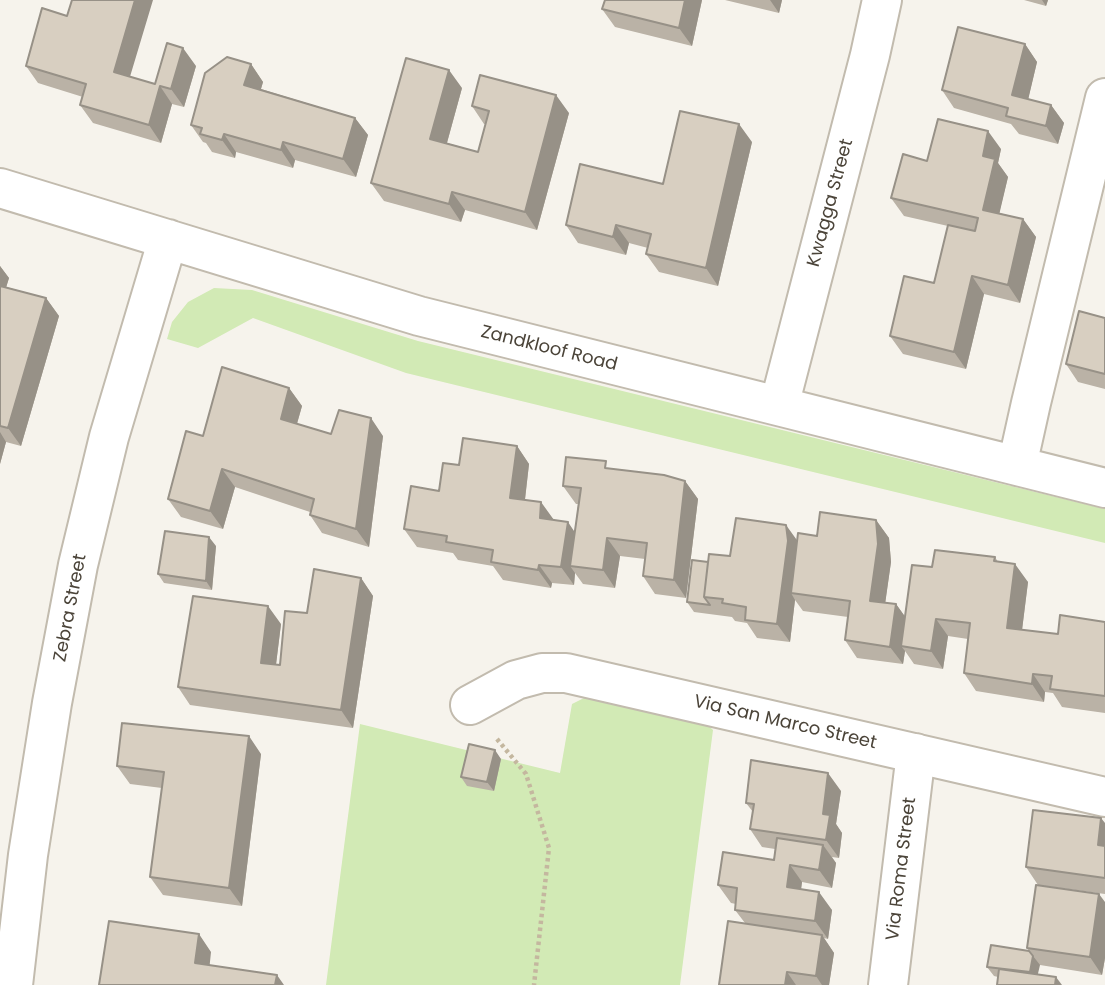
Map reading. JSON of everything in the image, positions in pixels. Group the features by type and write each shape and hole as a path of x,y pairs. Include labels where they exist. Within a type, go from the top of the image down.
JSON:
{"street":[{"name":"Kwagga Street","path":"779,406 882,0"},
{"path":"1017,466 1105,98"},
{"name":"Zandkloof Road","path":"0,188 419,316 1105,488"},
{"name":"Zebra Street","path":"13,985 14,853 52,703 78,565 109,437 168,239"},
{"name":"Via San Marco Street","path":"470,705 516,680 542,673 566,673 1105,797"},
{"name":"Via Roma Street","path":"888,985 916,753"}],"path":[{"path":"470,705 526,775 550,848 534,985"}],"green space":[{"path":"214,288 252,290 418,341 1105,509 1105,543 406,373 253,318 198,348 167,339 172,322 188,302"},
{"path":"594,693 702,719 713,730 680,985 326,985 360,724 560,773 572,704"}],"building":[{"path":"72,0 135,0 114,72 155,84 167,43 183,48 171,89 160,86 149,125 80,105 86,84 26,66 42,8 67,16"},
{"path":"605,0 685,0 679,28 602,9"},
{"path":"958,27 1025,44 1012,95 1051,105 1046,126 1006,116 1008,108 942,90"},
{"path":"227,57 251,64 244,85 355,118 343,159 283,142 281,150 224,134 222,140 200,134 202,128 191,125 205,73"},
{"path":"406,58 449,70 430,139 478,152 489,111 472,106 480,75 556,95 525,212 452,192 449,204 371,183"},
{"path":"680,111 739,124 706,268 646,254 651,234 616,225 613,237 566,225 580,164 663,184"},
{"path":"938,119 988,131 983,156 995,159 983,210 1023,219 1008,285 972,276 954,352 890,336 904,276 934,283 948,225 975,231 978,218 891,198 903,154 927,161"},
{"path":"0,286 46,298 8,428 0,426"},
{"path":"1079,311 1105,318 1105,374 1066,364"},
{"path":"222,367 289,388 281,419 331,434 339,410 371,418 356,529 310,515 314,499 222,469 210,511 168,499 186,431 203,436"},
{"path":"463,438 517,446 510,498 541,502 540,518 568,522 561,567 539,565 538,570 491,562 493,550 446,542 447,536 404,529 411,486 439,491 443,463 459,465"},
{"path":"566,457 606,461 605,468 664,475 685,481 674,580 643,576 647,543 607,538 603,570 570,566 581,488 563,486"},
{"path":"820,512 876,520 878,544 870,601 896,604 890,647 845,640 850,601 791,593 798,533 817,536"},
{"path":"736,518 786,525 788,541 777,624 745,620 746,607 722,603 723,599 704,597 709,554 730,556"},
{"path":"165,531 209,537 206,581 158,574"},
{"path":"935,550 995,557 994,561 1015,564 1007,628 1058,634 1060,615 1105,622 1105,696 1050,689 1052,676 1033,674 1032,684 964,673 970,623 936,619 931,651 901,646 912,565 932,567"},
{"path":"692,560 708,562 704,597 710,605 687,602"},
{"path":"314,569 361,578 341,710 178,687 193,596 268,606 261,663 280,665 285,611 307,613"},
{"path":"122,723 249,736 229,888 150,877 164,772 117,766"},
{"path":"469,744 495,750 487,782 461,777"},
{"path":"751,760 828,773 823,814 830,815 826,840 750,829 754,804 746,803"},
{"path":"1033,810 1101,818 1098,845 1105,846 1105,878 1026,867"},
{"path":"777,838 823,845 819,870 790,865 787,887 819,892 815,921 735,910 737,888 718,885 723,852 774,860"},
{"path":"1036,885 1099,894 1090,957 1027,948"},
{"path":"109,921 199,934 195,963 277,975 275,985 99,985"},
{"path":"728,921 822,935 816,976 787,972 785,985 719,985"},
{"path":"991,945 1029,951 1033,956 1030,972 987,967"},
{"path":"999,969 1056,977 1055,985 997,985"}]}
